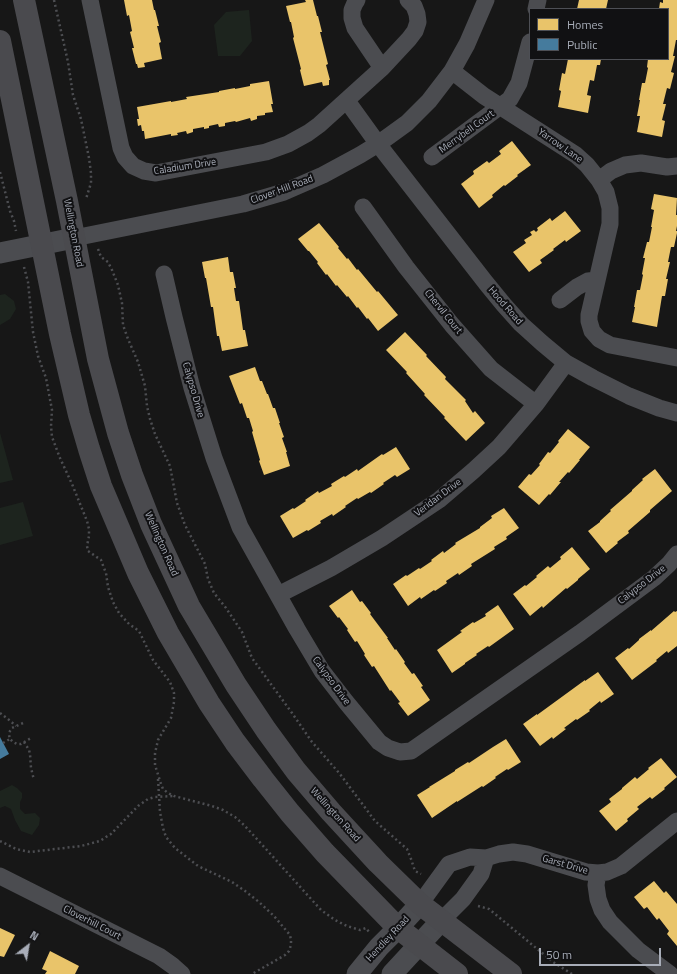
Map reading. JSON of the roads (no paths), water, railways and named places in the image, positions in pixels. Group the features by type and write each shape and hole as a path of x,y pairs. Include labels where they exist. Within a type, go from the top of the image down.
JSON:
{"main road":[{"name":"Wellington Road","path":"24,0 98,359 118,433 151,524 189,606 236,685 266,730 296,771 330,812 372,857 420,904 511,974"},
{"path":"0,41 77,408 101,486 138,573 168,633 209,703 235,742 290,813 325,853 398,928 457,974"}],"street":[{"name":"Caladium Drive","path":"90,0 121,148 125,157 133,166 144,172 156,173 266,152 288,144 308,133 347,101 409,40 415,31 418,22 414,6 408,0"},
{"path":"357,0 352,10 352,18 355,28 382,68"},
{"name":"Clover Hill Road","path":"0,253 243,204 284,192 323,175 378,144 407,123 429,101 452,71 467,44 486,0"},
{"name":"Merrybell Court","path":"432,157 510,99 519,83 529,46"},
{"name":"Yarrow Lane","path":"452,71 484,96 576,155 587,165 606,192 610,208 610,224 589,315 592,331 599,339 610,345 677,358"},
{"path":"347,101 378,144"},
{"name":"Hood Road","path":"378,144 486,284 526,329 566,363 629,396 659,408 677,413"},
{"path":"599,180 611,171 625,165 640,163 667,167 677,166"},
{"name":"Chervil Court","path":"363,207 406,267 452,325 491,369 536,404"},
{"name":"Calypso Drive","path":"164,274 192,388 214,458 240,527 322,671 379,742 388,748 400,752 411,751 586,628 654,578 677,554"},
{"path":"560,300 577,287 588,281 597,280"},
{"name":"Veridan Drive","path":"278,595 382,538 439,500 499,447 536,404 566,363"},
{"name":"Garst Drive","path":"420,904 449,864 470,857 486,858 513,852 527,854 586,872 607,872 621,866 677,821"},
{"path":"392,974 441,921 464,899 481,874 486,858"},
{"path":"598,873 596,885 598,899 602,910 610,922 638,950 670,974"},
{"name":"Cloverhill Court","path":"0,876 159,956 182,974"},
{"name":"Hendley Road","path":"357,974 379,947 420,904"}]}
